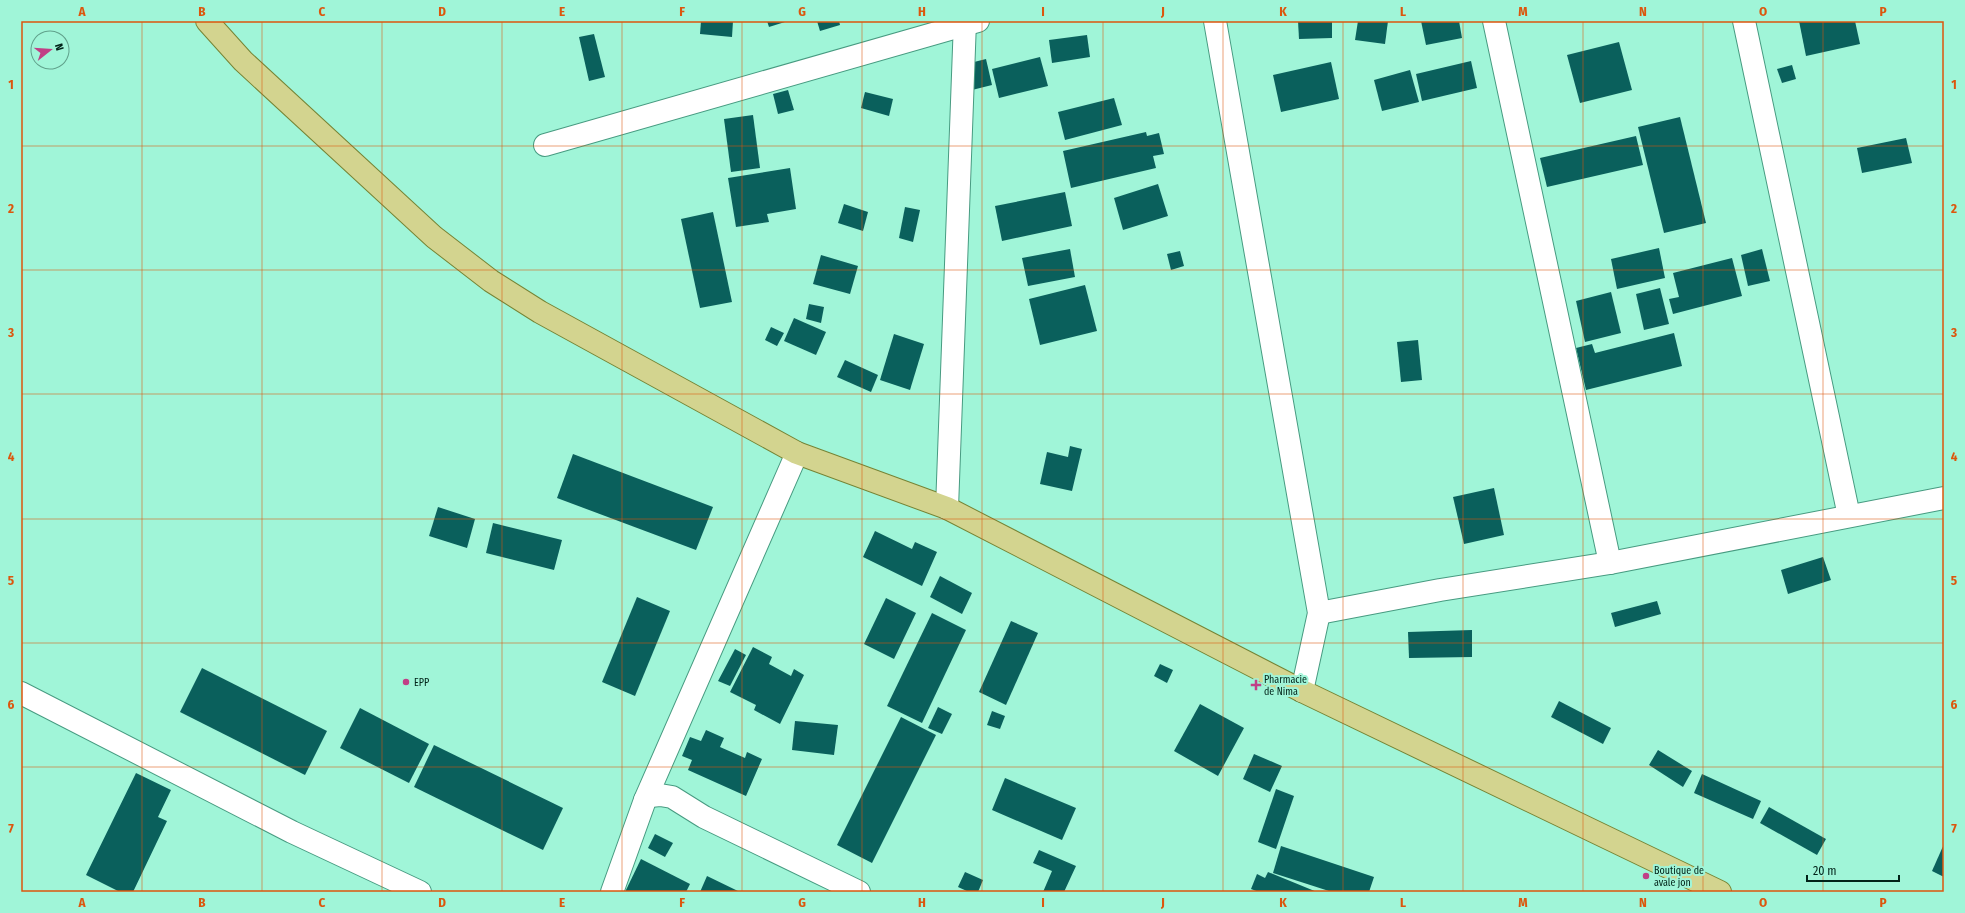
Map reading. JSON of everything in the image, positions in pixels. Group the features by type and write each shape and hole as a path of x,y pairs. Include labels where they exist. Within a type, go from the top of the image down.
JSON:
{"main road":[{"path":"207,21 242,61 434,237 491,281 540,312 797,453 947,508 1302,691 1720,892"}],"street":[{"path":"1215,21 1319,613 1302,691"},
{"path":"1494,21 1610,562"},
{"path":"1744,21 1850,516"},
{"path":"545,145 969,22 947,508"},
{"path":"612,892 644,800 797,453"},
{"path":"1319,613 1440,590 1610,562 1944,498"},
{"path":"21,693 292,832 420,892"},
{"path":"644,800 650,796 672,796 704,817 858,892"}],"building":[{"path":"701,21 733,21 732,37 700,34"},
{"path":"767,21 788,21 769,27"},
{"path":"817,21 839,21 840,25 820,31"},
{"path":"1298,21 1332,21 1332,38 1299,39"},
{"path":"1358,21 1388,21 1385,44 1355,40"},
{"path":"1421,21 1459,21 1462,38 1426,45"},
{"path":"1799,21 1855,21 1860,44 1806,56"},
{"path":"594,34 605,77 589,81 579,37"},
{"path":"1087,35 1090,57 1052,63 1049,40"},
{"path":"1619,42 1632,90 1580,103 1567,55"},
{"path":"1040,57 1048,86 999,98 992,69"},
{"path":"986,59 992,85 972,90 966,64"},
{"path":"1471,61 1477,88 1422,101 1416,74"},
{"path":"1331,62 1339,99 1281,112 1273,75"},
{"path":"1792,65 1796,79 1782,83 1777,69"},
{"path":"1410,70 1419,102 1382,111 1374,80"},
{"path":"788,90 794,110 778,114 773,94"},
{"path":"865,92 893,99 889,116 861,108"},
{"path":"1114,98 1122,125 1065,140 1058,112"},
{"path":"753,115 760,168 731,172 724,119"},
{"path":"1680,117 1706,223 1664,233 1638,127"},
{"path":"1146,132 1147,136 1159,133 1164,154 1153,156 1156,168 1071,188 1063,151"},
{"path":"1636,136 1643,165 1547,187 1540,158"},
{"path":"1906,138 1912,163 1862,173 1857,148"},
{"path":"790,168 796,209 767,214 769,222 736,227 728,178"},
{"path":"1158,184 1168,216 1123,230 1114,198"},
{"path":"1065,192 1072,226 1002,241 995,206"},
{"path":"844,204 868,212 863,231 838,223"},
{"path":"905,207 920,210 913,242 899,238"},
{"path":"713,212 732,302 700,308 681,219"},
{"path":"1659,248 1665,278 1617,289 1611,259"},
{"path":"1070,249 1075,277 1028,286 1022,258"},
{"path":"1762,249 1770,281 1748,286 1741,255"},
{"path":"1180,251 1184,266 1171,270 1167,254"},
{"path":"821,255 858,266 850,294 813,284"},
{"path":"1732,258 1742,296 1673,314 1669,299 1679,297 1673,273"},
{"path":"1085,285 1097,331 1040,345 1029,299"},
{"path":"1660,288 1669,324 1644,330 1636,294"},
{"path":"1611,292 1621,333 1585,342 1576,301"},
{"path":"809,304 824,307 821,323 806,319"},
{"path":"794,318 826,332 816,355 784,341"},
{"path":"771,327 784,333 777,346 765,340"},
{"path":"1674,333 1682,366 1586,390 1576,348 1592,344 1595,353"},
{"path":"894,334 924,344 910,390 880,380"},
{"path":"1418,340 1422,380 1401,382 1397,342"},
{"path":"845,360 878,375 871,392 837,377"},
{"path":"1070,446 1082,449 1072,491 1040,484 1047,452 1068,457"},
{"path":"573,454 713,507 696,550 557,498"},
{"path":"1494,488 1504,535 1464,544 1453,497"},
{"path":"438,507 475,519 467,548 429,536"},
{"path":"493,523 562,540 554,570 486,553"},
{"path":"875,531 912,549 915,542 937,552 922,586 863,557"},
{"path":"1823,557 1831,580 1788,594 1781,570"},
{"path":"940,576 972,593 962,614 930,597"},
{"path":"637,597 670,611 635,696 602,682"},
{"path":"886,598 916,613 894,659 864,644"},
{"path":"1657,601 1661,614 1615,627 1611,613"},
{"path":"932,613 966,630 922,723 887,706"},
{"path":"1011,621 1038,633 1006,705 979,692"},
{"path":"1472,630 1472,657 1409,658 1408,632"},
{"path":"753,647 772,657 769,664 791,676 794,669 804,675 780,724 754,710 756,705 730,692"},
{"path":"735,649 746,655 730,686 718,681"},
{"path":"1160,664 1173,670 1167,683 1154,676"},
{"path":"202,668 327,731 305,775 180,712"},
{"path":"1559,701 1611,728 1603,744 1551,717"},
{"path":"1200,704 1244,728 1218,776 1174,751"},
{"path":"938,707 952,714 942,734 928,728"},
{"path":"360,708 429,744 409,783 340,748"},
{"path":"992,711 1005,716 1000,729 987,725"},
{"path":"901,717 936,735 872,863 837,845"},
{"path":"795,721 838,725 834,755 792,750"},
{"path":"706,730 724,738 720,747 745,758 747,752 762,759 746,796 688,770 692,760 682,756 690,737 701,741"},
{"path":"434,745 563,808 543,850 414,787"},
{"path":"1658,750 1692,771 1683,787 1649,765"},
{"path":"1254,754 1282,766 1270,792 1243,779"},
{"path":"136,773 171,790 158,817 167,821 133,892 120,892 86,875"},
{"path":"1702,774 1761,801 1753,819 1694,793"},
{"path":"1005,778 1076,808 1062,840 992,810"},
{"path":"1276,789 1294,796 1276,849 1258,842"},
{"path":"1769,807 1826,839 1817,855 1760,823"},
{"path":"655,834 673,843 665,857 648,848"},
{"path":"1944,844 1944,877 1932,871"},
{"path":"1281,846 1374,877 1369,892 1332,892 1273,873"},
{"path":"1039,850 1076,866 1064,892 1043,892 1052,871 1033,863"},
{"path":"641,859 690,884 686,892 625,892"},
{"path":"965,872 983,880 978,892 969,892 958,887"},
{"path":"1268,872 1317,892 1259,892 1251,889 1257,874 1265,878"},
{"path":"707,876 740,892 700,892"}],"place":[{"name":"EPP","path":"406,682"},
{"name":"Pharmacie de Nima","path":"1256,685"},
{"name":"Boutique de avale jon","path":"1646,876"}]}
